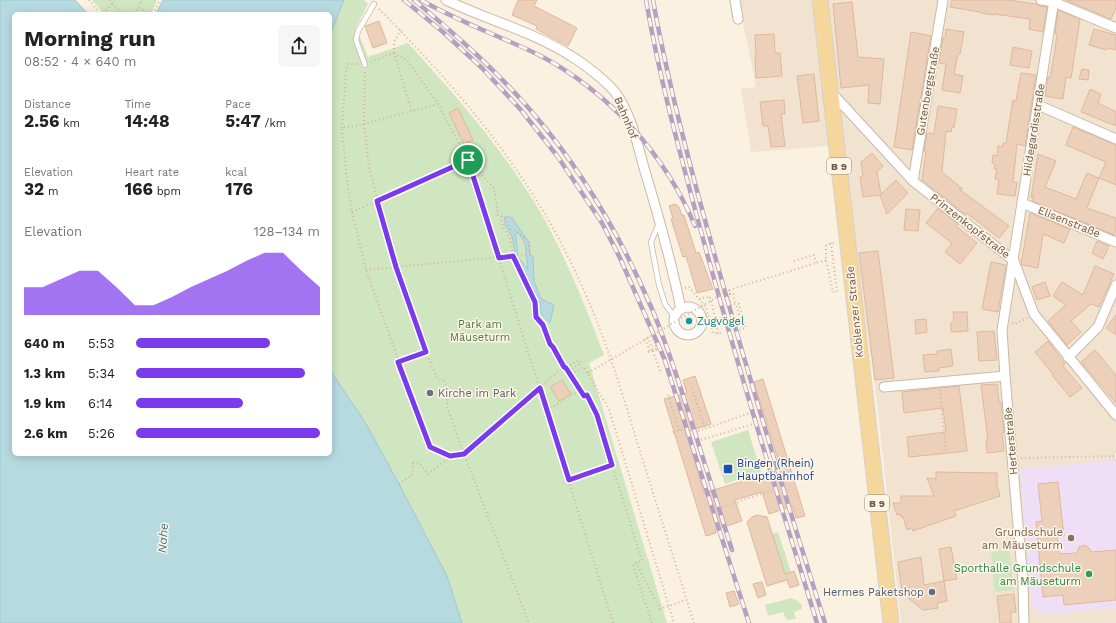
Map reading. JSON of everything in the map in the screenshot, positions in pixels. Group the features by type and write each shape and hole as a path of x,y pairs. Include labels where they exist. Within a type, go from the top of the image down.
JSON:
{"main road":[{"name":"Koblenzer Straße","path":"820,0 891,623"}],"street":[{"name":"Bahnhof","path":"446,0 534,37 570,56 614,91 623,106 632,128 660,221 681,309"},
{"path":"736,0 738,19"},
{"name":"Gutenbergstraße","path":"913,181 943,0"},
{"path":"1041,0 1054,1 1115,26"},
{"name":"Hildegardisstraße","path":"1014,261 1054,1"},
{"name":"Prinzenkopfstraße","path":"830,92 913,181 1014,261 1034,314 1116,415"},
{"path":"1038,105 1116,139"},
{"name":"Elisenstraße","path":"1022,203 1116,242"},
{"name":"Herterstraße","path":"1014,261 1002,330 1023,582 1024,623"},
{"path":"1068,357 1098,327 1116,285"},
{"path":"690,306 698,310 702,319 700,328 693,334 683,334 676,328 674,318 676,313 681,309 690,306"},
{"path":"884,387 1005,376"}],"lane":[{"path":"365,65 356,40 358,31 374,4"},
{"path":"660,221 651,242 664,304 674,318"}],"path":[{"path":"89,0 99,12"},
{"path":"110,0 120,12"},
{"path":"136,12 142,0"},
{"path":"154,12 160,0"},
{"path":"107,12 112,3"},
{"path":"374,4 401,30 471,108 504,151 550,223 576,271 616,372 694,623"},
{"path":"138,8 148,12"},
{"path":"401,30 394,42 394,53 412,112"},
{"path":"394,53 365,65 348,64 346,72 342,128 346,172 352,212 366,270 398,362 430,447 450,456"},
{"path":"394,53 407,60 438,104 468,160 614,623"},
{"path":"365,65 364,124 369,167 396,267 426,352 437,378 444,381 448,389 449,397 447,406 529,623"},
{"path":"342,128 364,124 438,104"},
{"path":"352,212 468,160"},
{"path":"366,270 530,254 530,243 517,231 510,230 504,217 498,215 494,188 468,160"},
{"path":"501,216 503,227 510,238 514,256 535,302 536,317 543,325 550,344 579,391 584,396 587,395 597,415 642,561 633,565 652,623"},
{"path":"831,243 838,292 833,292 826,260 826,245 831,243"},
{"path":"794,261 814,255 816,263"},
{"path":"588,373 729,290 826,260"},
{"path":"677,290 689,287 706,308 713,333 722,333"},
{"path":"729,290 730,294 728,295 732,305 736,304 743,328"},
{"path":"730,294 733,294 735,302 739,304 746,328 739,330"},
{"path":"699,299 709,296 718,334"},
{"path":"1003,321 1015,324 1034,314"},
{"path":"652,336 657,349 653,351"},
{"path":"648,337 661,374"},
{"path":"645,339 650,352 653,351"},
{"path":"648,352 658,349"},
{"path":"398,362 426,352"},
{"path":"399,484 413,474 413,463 420,464 428,474 450,456 464,454 540,388 565,368 579,360 581,363 571,369 573,373 584,367 609,409 674,623"},
{"path":"939,382 946,453"},
{"path":"692,388 705,429"},
{"path":"547,410 579,391"},
{"path":"668,395 679,430"},
{"path":"698,431 750,413"},
{"path":"701,440 753,424"},
{"path":"673,432 685,429"},
{"path":"1013,458 1116,456"},
{"path":"569,480 612,465"},
{"path":"722,507 774,490"},
{"path":"636,563 660,609 686,600"}],"shaded area":[{"path":"729,0 1116,0 1116,623 901,623 877,403 841,145 751,152 741,89 756,87 742,18 732,19"},
{"name":"Grundschule am Mäuseturm","path":"1116,460 1116,608 1043,615 1032,607 1020,469"}],"green space":[{"path":"92,0 157,0 152,12 102,12"},
{"name":"Park am Mäuseturm","path":"344,0 364,0 368,4 356,27 368,57 408,43 482,128 516,174 546,222 577,288 604,355 589,363 667,623 462,623 447,576 332,374 332,30"},
{"path":"748,430 761,472 725,484 711,442"},
{"path":"778,532 791,572 785,574 772,534"},
{"path":"1009,550 1014,590 995,592 991,552"},
{"path":"791,598 802,605 802,609 794,612 796,619 787,620 783,612 768,616 765,605"}],"water":[{"name":"Nahe","path":"0,0 75,0 86,12 12,12 12,456 332,456 332,373 365,422 447,576 462,623 0,623"},
{"path":"163,0 344,0 332,30 332,12 157,12"},
{"path":"505,216 512,218 528,241 530,256 533,256 534,281 541,299 554,305 550,323 540,312 541,305 524,270 516,258 512,236 505,225","holes":["518,232 525,243 528,270 518,257 515,235"]}],"building":[{"path":"518,0 537,0 534,6 577,28 568,46 536,29 537,26 512,15"},
{"path":"952,0 1008,0 1047,7 1043,32 1029,29 1030,19 980,13 950,7"},
{"path":"1066,0 1116,0 1116,8 1111,19"},
{"path":"852,2 858,57 884,59 880,104 868,103 869,85 841,88 833,4"},
{"path":"1058,10 1080,19 1071,78 1066,77 1063,99 1045,96 1055,50"},
{"path":"379,21 387,43 373,48 365,26"},
{"path":"946,29 964,32 960,54 958,54 954,74 963,76 960,93 942,90 946,64 939,63 943,37 945,38"},
{"path":"1094,29 1116,35 1116,50 1107,48 1106,50 1089,45"},
{"path":"911,32 931,36 912,150 894,147"},
{"path":"774,34 775,53 780,53 782,76 756,78 755,35"},
{"path":"1013,47 1032,51 1029,68 1010,65"},
{"path":"1082,69 1089,70 1088,80 1079,79"},
{"path":"1021,73 1036,75 1025,146 1017,144 1013,182 1017,182 1015,196 997,194 999,180 995,179 997,169 994,169 995,164 992,163 993,155 997,156 998,146 1002,147 1003,143 1006,143 1013,100 1016,101"},
{"path":"814,74 819,121 803,123 797,76"},
{"path":"1090,89 1101,94 1098,103 1116,112 1116,126 1081,112"},
{"path":"784,100 785,114 781,114 785,146 771,147 768,126 763,126 760,102"},
{"path":"938,106 957,109 954,128 952,127 951,132 946,131 942,172 963,189 959,189 1009,226 999,238 972,217 966,213 965,214 922,180 927,133 934,134"},
{"path":"458,108 473,140 464,144 449,113"},
{"path":"1073,127 1116,145 1116,185 1099,178 1106,162 1066,145"},
{"path":"872,153 883,166 877,172 881,194 896,180 908,193 887,214 880,195 863,197 860,177 863,176 861,162"},
{"path":"1038,154 1056,161 1045,187 1076,199 1087,173 1099,178 1087,208 1116,218 1116,230 1114,235 1032,201 1034,195 1031,198"},
{"path":"675,204 679,207 682,216 684,215 696,253 699,252 713,289 697,293 686,256 683,257 671,219 673,218 669,206"},
{"path":"938,208 958,224 956,226 977,243 960,264 945,252 952,243 926,223"},
{"path":"906,209 920,210 918,231 904,230"},
{"path":"1030,213 1070,229 1064,243 1043,234 1038,268 1021,264"},
{"path":"1097,241 1109,246 1103,259 1092,253"},
{"path":"878,251 894,378 875,380 859,253"},
{"path":"991,262 1006,265 998,312 982,309"},
{"path":"1095,266 1114,274 1099,307 1091,304 1071,321 1081,332 1067,345 1048,321 1066,305 1053,296 1062,282 1083,295"},
{"path":"1045,282 1050,296 1037,300 1032,287"},
{"path":"953,312 967,312 968,331 951,332 951,323 954,322"},
{"path":"1116,315 1116,335 1106,328"},
{"path":"926,319 927,332 916,334 915,320"},
{"path":"994,331 997,360 979,361 977,332"},
{"path":"1048,341 1065,364 1063,366 1082,388 1070,397 1035,352"},
{"path":"951,349 953,366 939,368 939,371 925,372 923,355 937,354 937,351"},
{"path":"1095,350 1116,375 1116,403 1081,362"},
{"path":"695,376 711,424 686,432 704,493 781,469 754,382 763,379 805,516 796,518 792,506 769,514 762,492 735,500 742,521 715,530 716,533 706,536 664,399 687,393 683,380"},
{"path":"562,380 571,394 559,401 550,387"},
{"path":"997,384 999,402 1001,402 1004,451 987,453 986,440 988,440 981,385"},
{"path":"959,386 967,451 909,457 907,437 946,432 943,408 904,413 902,392"},
{"path":"936,472 997,473 997,485 1000,496 954,511 956,516 913,531 912,528 907,530 903,517 901,517 900,514 897,515 893,503 901,503 901,496 934,496 927,478 936,479"},
{"path":"1058,482 1064,536 1057,537 1059,554 1077,553 1079,547 1084,545 1089,548 1091,552 1116,550 1116,600 1064,605 1063,595 1043,597 1036,522 1042,521 1038,484"},
{"path":"757,515 767,517 785,574 794,571 799,585 790,588 787,580 767,586 747,522 752,517"},
{"path":"951,547 957,579 944,581 939,549"},
{"path":"921,557 924,585 944,581 947,601 937,603 938,608 923,610 902,593 898,562"},
{"path":"762,582 766,595 758,598 753,584"},
{"path":"734,591 739,604 730,607 726,593"},
{"path":"1014,594 1016,612 1011,612 1011,623 1000,623 997,596"}],"railway":[{"path":"404,0 443,32 482,68 521,110 558,157 602,223 620,258 664,358 749,623"},
{"path":"414,0 476,54 519,97 568,157 600,206 628,257 663,335 732,550"},
{"path":"421,0 450,15 539,55 588,87 611,106 632,127 651,150 683,199 695,226"},
{"path":"646,0 670,113 713,274 756,424 817,623"},
{"path":"653,0 673,94 704,218 754,390 825,623"}],"place":[{"name":"Zugvögel","path":"689,321"},
{"name":"Kirche im Park","path":"430,393"},
{"name":"Bingen (Rhein) Hauptbahnhof","path":"728,469"},
{"name":"Grundschule am Mäuseturm","path":"1071,538"},
{"name":"Sporthalle Grundschule am Mäuseturm","path":"1089,574"},
{"name":"Hermes Paketshop","path":"932,592"}],"route":[{"path":"468,160 499,258 513,256 535,302 536,317 543,325 550,344 579,391 584,396 587,395 597,415 612,465 569,480 540,388 464,454 450,456 430,447 398,362 426,352 396,267 377,201 468,160"}]}
